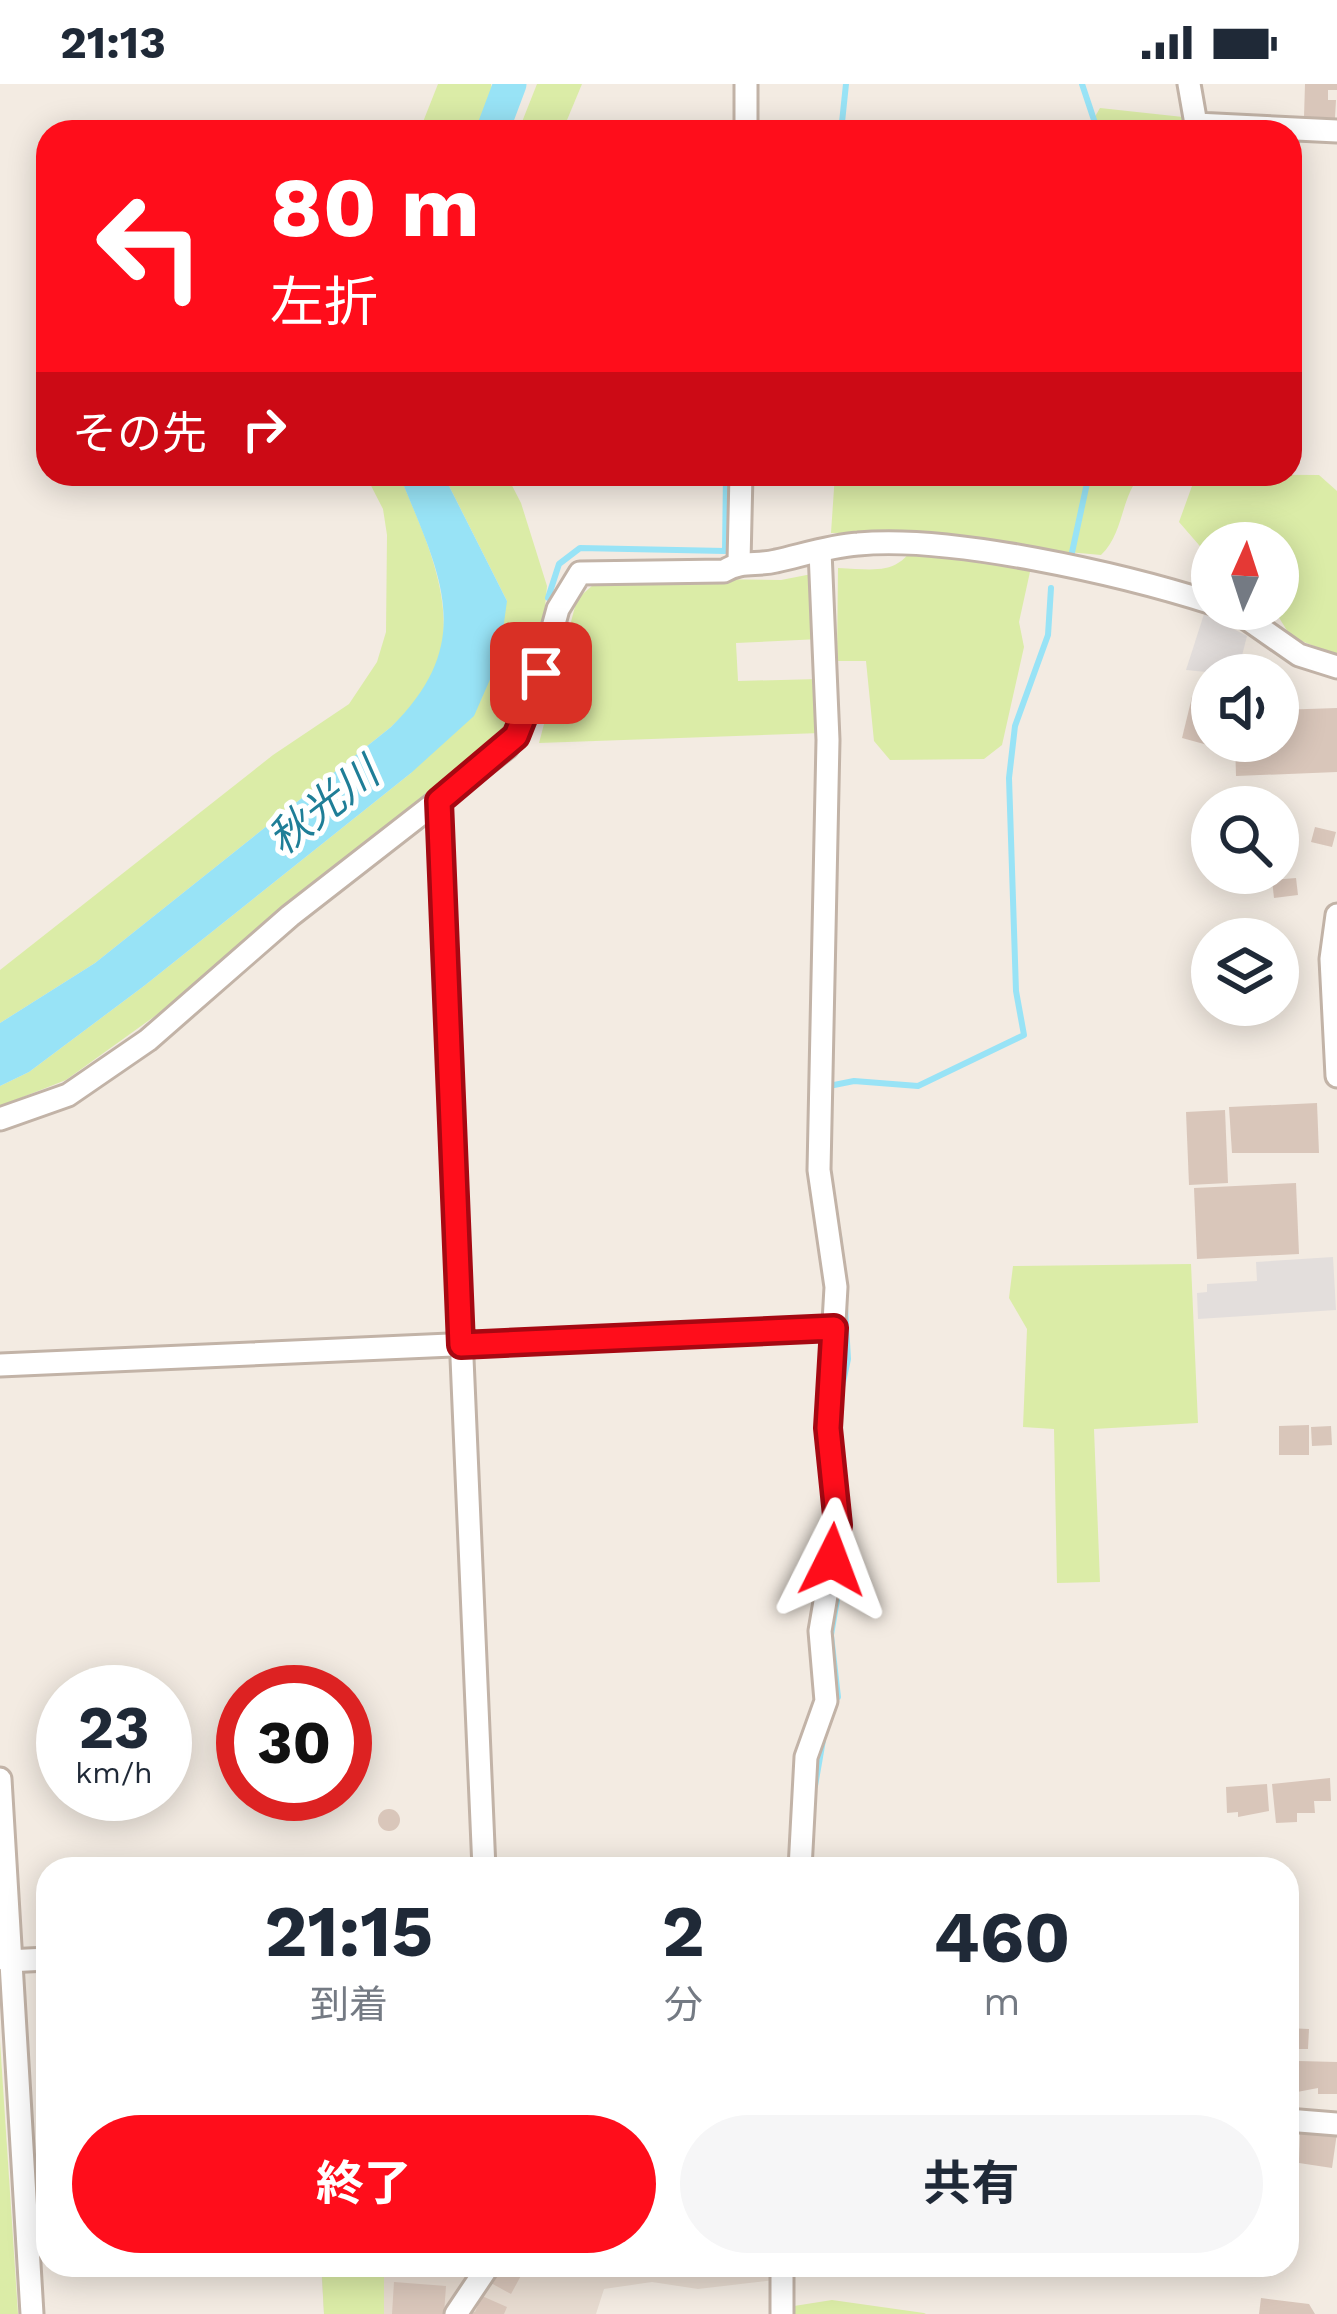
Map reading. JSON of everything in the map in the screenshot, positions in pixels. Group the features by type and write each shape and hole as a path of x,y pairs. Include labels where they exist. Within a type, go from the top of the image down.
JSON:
{"street":[{"path":"746,84 746,120"},
{"path":"1189,84 1195,120"},
{"path":"1302,129 1337,130"},
{"path":"739,562 741,486"},
{"path":"0,1119 68,1095 148,1040 290,916 516,736 532,704 558,610 580,573 724,571 739,562 764,564 857,544 962,548 1191,597"},
{"path":"801,1857 806,1757 826,1701 820,1631 838,1525 828,1428 836,1287 819,1170 828,740 820,551"},
{"path":"1263,630 1299,655 1337,667"},
{"path":"439,801 483,1857"},
{"path":"1337,915 1331,959 1337,1076"},
{"path":"0,1365 834,1328"},
{"path":"0,1779 7,1961 32,2314"},
{"path":"7,1961 36,1960"},
{"path":"1299,2121 1337,2124"},
{"path":"456,2314 481,2277"},
{"path":"782,2277 782,2314"}],"shaded area":[{"path":"1199,630 1235,630 1247,636 1242,654 1191,654"},
{"path":"1333,1257 1336,1310 1198,1319 1197,1293 1207,1292 1207,1284 1257,1281 1256,1262"},
{"path":"322,2277 775,2277 698,2289 652,2282 604,2289 596,2314 324,2314"}],"green space":[{"path":"438,84 491,84 493,95 482,120 424,120"},
{"path":"537,84 582,84 567,120 523,120"},
{"path":"1100,108 1186,120 1093,120"},
{"path":"1302,475 1319,475 1337,491 1337,655 1291,637 1287,630 1299,630 1299,522 1191,522 1191,536 1179,522 1192,486 1302,486"},
{"path":"371,486 404,486 439,583 443,640 424,695 391,727 95,963 0,1023 0,970 273,755 349,704 377,662 386,632 383,509"},
{"path":"449,486 512,486 547,586 542,639 511,730 155,1016 66,1080 0,1106 0,1086 29,1072 144,986 411,773 507,601"},
{"path":"834,486 1134,486 1114,536 1101,555 1035,549 1019,622 1024,647 1002,745 984,759 890,760 874,741 866,661 837,661 838,568 889,567 906,556 922,532 831,533"},
{"path":"817,573 820,639 736,643 738,681 819,679 821,733 539,743 577,599 601,578 781,580"},
{"path":"1191,1264 1198,1423 1094,1429 1100,1582 1057,1583 1054,1429 1023,1427 1027,1329 1009,1298 1013,1266"},
{"path":"0,2041 18,2314 0,2314"},
{"path":"322,2277 384,2277 384,2314 324,2314"},
{"path":"832,2300 926,2314 794,2314 794,2306"}],"water":[{"path":"404,486 449,486 507,601 499,659 474,716 411,773 144,986 29,1072 0,1086 0,1023 95,963 391,727 418,695 435,665 443,635 443,605 427,543"}],"building":[{"path":"1305,84 1337,84 1337,90 1328,90 1328,100 1336,100 1335,118 1304,117"},
{"path":"1191,701 1191,740 1182,738"},
{"path":"1337,708 1337,772 1236,776 1236,762 1299,762 1299,709"},
{"path":"1315,827 1336,832 1332,847 1311,842"},
{"path":"1317,1103 1319,1153 1232,1153 1229,1107"},
{"path":"1225,1110 1228,1183 1189,1185 1186,1112"},
{"path":"1296,1183 1299,1254 1197,1259 1194,1188"},
{"path":"1309,1425 1309,1455 1279,1455 1279,1426"},
{"path":"1331,1426 1332,1445 1312,1446 1311,1427"},
{"path":"1330,1778 1331,1801 1314,1801 1315,1813 1297,1813 1297,1822 1276,1823 1272,1784"},
{"path":"1267,1784 1269,1811 1238,1817 1238,1812 1227,1813 1226,1787"},
{"path":"389,1809 400,1820 389,1831 378,1820"},
{"path":"1299,2029 1309,2029 1308,2049 1299,2049"},
{"path":"1299,2061 1337,2062 1337,2094 1318,2094 1318,2088 1299,2092"},
{"path":"1300,2133 1337,2133 1332,2168 1299,2163"},
{"path":"492,2277 520,2277 511,2294 489,2282"},
{"path":"394,2282 446,2286 444,2314 392,2314"},
{"path":"482,2296 507,2307 504,2314 466,2314 469,2309 475,2312"},
{"path":"1261,2298 1309,2304 1315,2314 1259,2314"}],"waterway":[{"name":"秋光川","path":"496,120 510,84"},
{"path":"842,120 846,84"},
{"path":"1082,84 1094,120"},
{"path":"548,598 559,564 580,548 725,551 726,486"},
{"path":"1071,557 1086,486"},
{"path":"829,1086 854,1081 918,1086 1024,1035 1016,991 1009,778 1015,726 1048,635 1051,588"},
{"path":"839,1236 843,1270"},
{"path":"839,1401 848,1359 845,1307"},
{"path":"838,1697 831,1635 850,1524 843,1474"},
{"path":"815,1786 823,1740"}],"route":[{"path":"541,673 516,736 439,801 461,1345 834,1328 836,1357 828,1428 838,1525 832,1560"}]}
